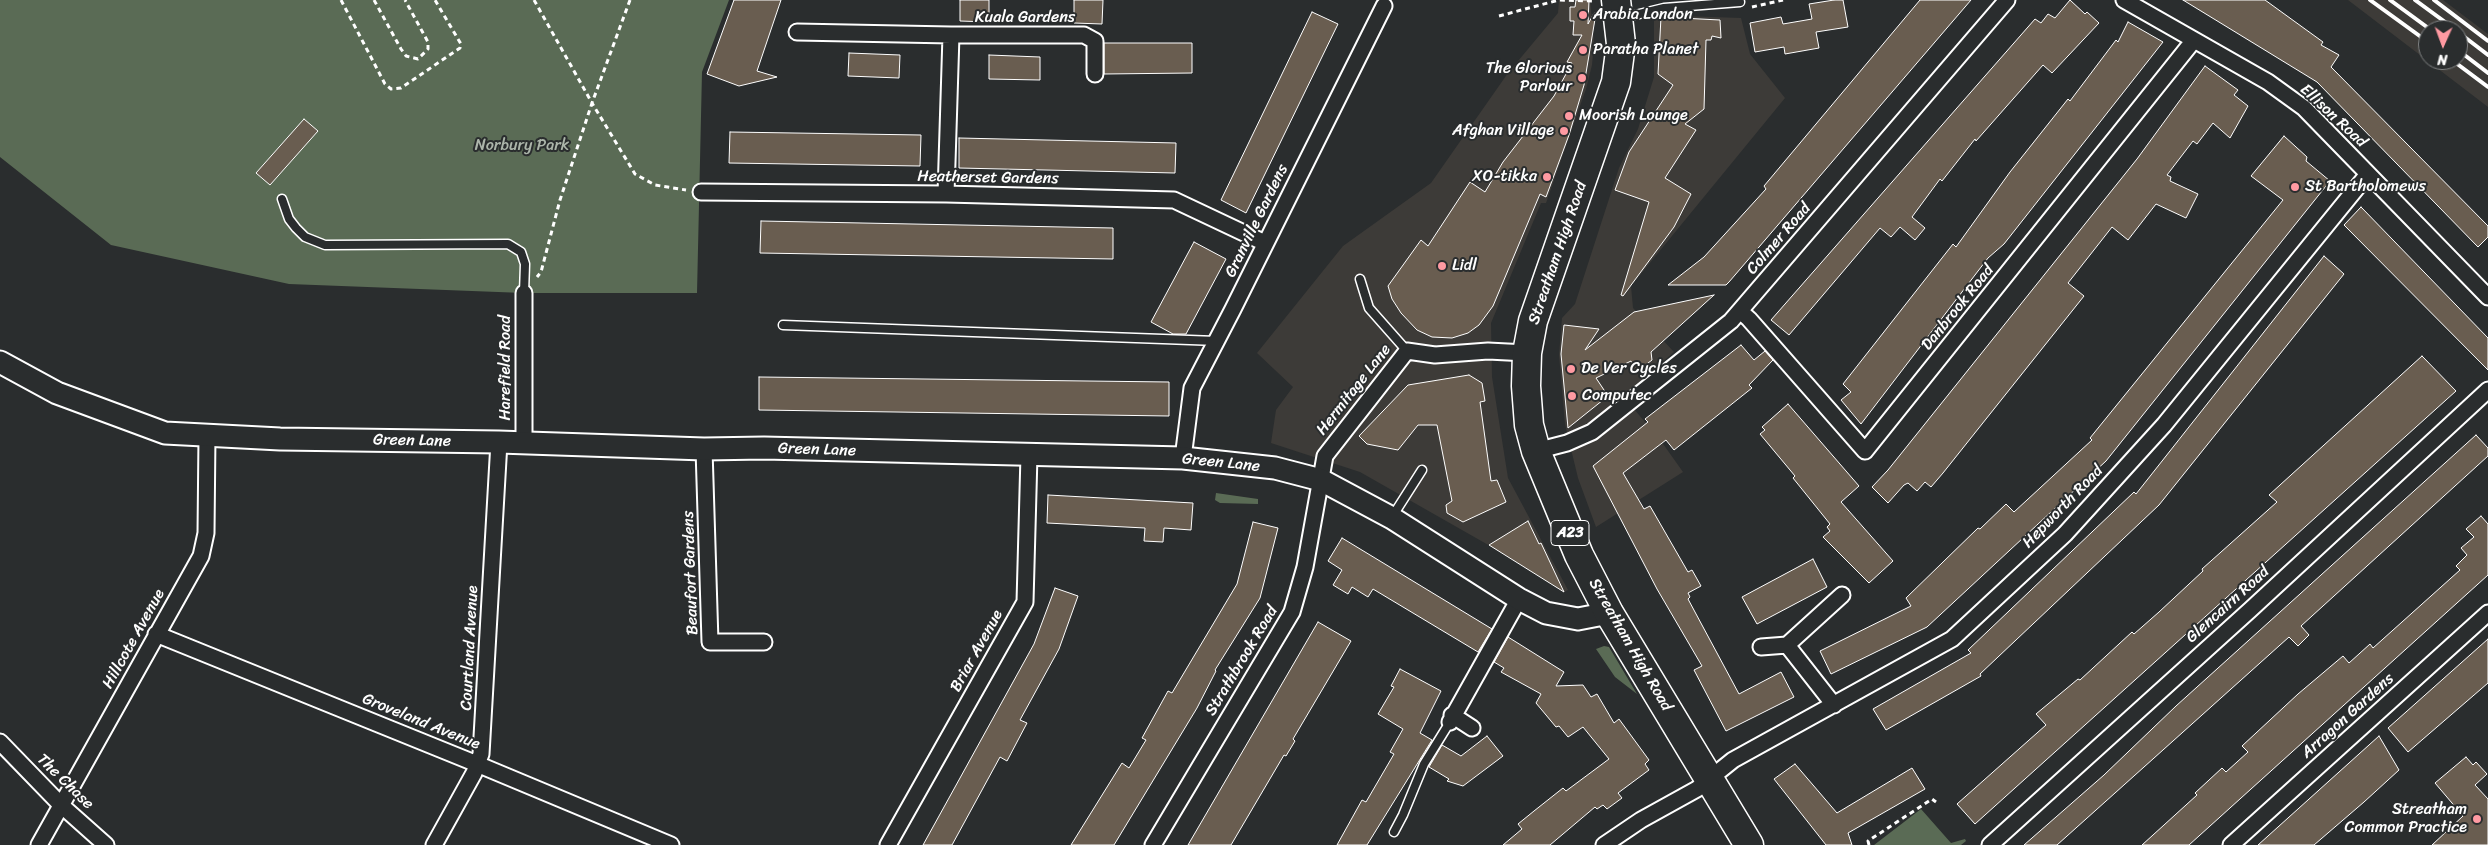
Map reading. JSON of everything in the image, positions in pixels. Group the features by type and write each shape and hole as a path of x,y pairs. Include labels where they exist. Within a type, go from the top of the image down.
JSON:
{"highway":[{"name":"Streatham High Road","path":"1610,7 1621,44 1616,82 1533,321 1527,353 1526,386 1528,418 1536,451 1579,555 1609,614 1749,845"}],"main road":[{"name":"Green Lane","path":"0,362 57,393 165,433 280,439 524,442 704,450 764,448 1183,458 1275,468 1321,480 1392,518 1519,599 1546,613 1578,619 1609,614"}],"street":[{"name":"Colmer Road","path":"1536,451 1592,432 1731,321 2007,0"},
{"name":"Ellison Road","path":"2124,0 2268,82 2304,108 2488,297"},
{"name":"Granville Gardens","path":"1183,458 1192,388 1384,6"},
{"name":"Kuala Gardens","path":"797,32 1084,35 1095,41 1094,74"},
{"path":"946,194 951,35"},
{"name":"Danbrook Road","path":"1740,312 1749,319 1865,451 2194,40"},
{"name":"Hepworth Road","path":"1604,845 1641,820 1710,780 1732,760 1952,639 2065,534 2164,425 2368,174"},
{"name":"Heatherset Gardens","path":"701,192 946,194 1174,200 1266,243"},
{"name":"Harefield Road","path":"524,293 524,442"},
{"name":"Hermitage Lane","path":"1321,480 1325,456 1407,351 1435,355 1488,351 1527,353"},
{"name":"Glencairn Road","path":"1990,845 2293,571 2488,390"},
{"name":"Hillcote Avenue","path":"39,845 201,556 204,544 207,436"},
{"name":"Courtland Avenue","path":"434,845 481,754 499,442"},
{"name":"Beaufort Gardens","path":"704,450 710,642 764,642"},
{"name":"Briar Avenue","path":"888,845 1025,602 1029,455"},
{"name":"Strathbrook Road","path":"1153,845 1292,612 1305,567 1321,480"},
{"path":"1761,647 1787,645 1842,595"},
{"path":"1472,728 1451,719 1519,599"},
{"name":"Arragon Gardens","path":"2231,845 2488,613"},
{"name":"Groveland Avenue","path":"156,634 671,845"},
{"path":"1787,645 1834,705"},
{"name":"The Chase","path":"0,742 61,804 106,845"}],"lane":[{"path":"1610,7 1664,8 1740,2"},
{"path":"282,199 289,219 296,228 305,237 325,245 508,244 521,252 525,264 524,293"},
{"path":"1360,279 1369,308 1407,351"},
{"path":"783,325 1217,341"},
{"path":"1392,518 1422,470"},
{"path":"1394,832 1424,764 1451,719"}],"path":[{"path":"341,0 384,84 391,89 401,88 460,48 461,44 436,0"},
{"path":"374,0 406,56 418,59 428,49 428,42 404,0"},
{"path":"534,0 592,102 636,174 654,185 701,192"},
{"path":"524,293 541,272 560,200 592,102 630,0"},
{"path":"1499,16 1559,0 1610,7"},
{"path":"1740,2 1748,8 1783,0"},
{"path":"1869,845 1868,841 1932,798 1936,802"}],"shaded area":[{"path":"1559,0 1590,0 1594,42 1592,65 1586,89 1546,203 1541,203 1491,323 1492,377 1508,478 1568,590 1564,592 1520,563 1360,472 1271,443 1276,410 1293,387 1257,353 1343,246 1431,183 1508,73 1558,13"},
{"path":"2348,0 2443,0 2488,34 2488,107 2440,70 2468,70 2468,20 2418,20 2418,54"},
{"path":"1654,15 1741,18 1750,54 1785,98 1631,286 1633,308 1674,352 1623,396 1661,441 1683,472 1596,527 1578,478 1565,424 1559,355 1562,318 1575,304 1619,168 1638,129 1654,77"}],"green space":[{"name":"Norbury Park","path":"0,0 729,0 702,72 697,293 524,293 289,284 111,245 0,157"},
{"path":"1216,493 1258,499 1258,504 1220,503 1215,500"},
{"path":"1604,646 1609,647 1637,694 1615,677 1596,649"},
{"path":"1921,809 1951,843 1965,839 1966,841 1961,845 1874,845"}],"building":[{"path":"734,0 781,0 757,71 777,77 739,86 707,74"},
{"path":"960,0 989,0 989,22 960,21"},
{"path":"1074,0 1103,0 1102,24 1074,23"},
{"path":"1576,0 1589,0 1588,24 1594,13 1596,13 1584,85 1569,135 1546,197 1540,194 1493,306 1479,325 1468,333 1452,338 1432,337 1417,330 1401,313 1392,299 1388,286 1421,240 1428,246 1470,182 1485,192 1503,162 1554,96 1572,63 1567,62 1582,35 1573,35 1574,21 1570,21 1570,7 1575,7"},
{"path":"1843,0 1848,27 1816,32 1819,48 1785,54 1784,47 1755,52 1750,23 1781,17 1783,24 1812,19 1809,4"},
{"path":"1920,0 1971,0 1726,285 1668,285 1704,257 1766,189 1764,186"},
{"path":"2070,0 2085,14 2087,12 2099,23 2052,73 2043,65 1976,141 1975,139 1942,181 1940,179 1912,217 1925,228 1915,240 1900,227 1891,237 1880,228 1789,335 1771,320 2035,19 2041,23 2048,14 2055,18"},
{"path":"2183,0 2265,0 2323,42 2321,45 2339,55 2331,67 2488,226 2488,237 2478,247 2317,82"},
{"path":"1312,12 1338,24 1246,213 1221,200"},
{"path":"1661,17 1720,20 1721,38 1712,36 1711,40 1706,40 1704,109 1685,124 1696,130 1665,178 1691,194 1674,227 1623,296 1621,295 1649,202 1615,190 1629,152 1673,85 1658,74"},
{"path":"2128,22 2163,42 2004,244 1988,258 1861,424 1841,400 1851,392 1843,384 1953,244 1956,247 2010,172 2068,99 2070,101 2116,40 2118,42"},
{"path":"1104,43 1192,43 1192,73 1104,74"},
{"path":"849,53 900,55 899,78 848,76"},
{"path":"989,55 1040,57 1040,80 989,79"},
{"path":"2205,66 2238,90 2234,95 2248,106 2230,138 2213,123 2197,144 2193,141 2167,175 2171,177 2170,181 2198,194 2186,218 2156,204 2128,240 2112,227 2068,283 2084,296 1943,473 1931,487 1925,482 1917,491 1908,483 1904,485 1888,503 1872,487 1888,470 2137,159"},
{"path":"304,119 318,131 270,185 256,173"},
{"path":"730,132 921,135 920,166 729,163"},
{"path":"2284,136 2307,157 2306,161 2330,181 2106,461 1927,627 1831,674 1820,651 1911,606 1906,598 1978,528 1980,529 2006,504 2014,512 2092,440 2090,438 2283,200 2251,176"},
{"path":"959,138 1176,143 1175,173 959,168"},
{"path":"2361,207 2488,338 2488,370 2344,225"},
{"path":"761,221 1113,228 1113,259 760,253"},
{"path":"1194,242 1226,259 1186,334 1173,334 1151,322"},
{"path":"2324,256 2344,274 2159,505 1980,674 1981,676 1886,730 1873,709 1971,653 1968,650 2134,492 2136,494"},
{"path":"1714,295 1651,352 1652,360 1635,373 1631,361 1596,378 1608,396 1568,428 1561,354 1564,325 1599,329 1585,350 1634,312"},
{"path":"1741,345 1754,360 1765,351 1773,360 1749,385 1752,388 1674,450 1666,440 1623,473 1644,509 1650,506 1688,572 1692,570 1701,586 1688,593 1690,597 1688,599 1739,694 1781,672 1794,697 1726,731 1694,670 1702,666 1657,589 1593,466 1648,422 1645,419"},
{"path":"2422,356 2456,391 1975,824 1957,804 2046,725 2036,714 2078,679 2080,680 2132,632 2134,634 2159,612 2203,571 2202,569 2277,502 2269,495"},
{"path":"1469,375 1482,383 1485,401 1480,402 1491,481 1497,480 1506,502 1463,522 1447,513 1446,505 1452,501 1437,425 1418,425 1398,450 1367,444 1359,436 1408,385"},
{"path":"759,377 1169,382 1169,416 759,410"},
{"path":"1788,404 1859,486 1841,502 1893,561 1869,583 1823,537 1830,531 1827,527 1830,524 1793,478 1795,476 1760,434 1765,430 1762,427"},
{"path":"2476,435 2488,448 2488,456 2301,626 2309,635 2298,646 2289,637 2057,845 2024,845 2104,775 2176,706"},
{"path":"1048,495 1193,503 1191,530 1164,528 1163,542 1144,541 1145,528 1047,523"},
{"path":"2481,516 2488,524 2488,575 2189,845 2142,845 2197,795 2195,793 2222,768 2226,772 2248,752 2242,746 2298,694 2343,656 2349,663 2370,644 2373,648 2460,570 2456,566 2467,555 2461,548 2474,537 2466,529"},
{"path":"1528,521 1539,544 1541,543 1564,592 1489,545"},
{"path":"1253,522 1278,528 1260,598 1215,670 1197,708 1114,845 1071,845 1122,763 1129,768 1146,740 1142,738 1168,691 1172,693 1237,584"},
{"path":"1342,538 1492,629 1478,652 1373,589 1368,597 1352,587 1348,594 1333,585 1342,570 1328,561"},
{"path":"1813,559 1827,587 1757,624 1742,597"},
{"path":"1055,588 1078,596 1059,649 1020,720 1027,723 1007,761 1000,757 952,845 923,845 1034,644"},
{"path":"1318,622 1351,641 1293,739 1295,741 1286,756 1284,755 1231,845 1188,845"},
{"path":"1508,637 1564,672 1556,686 1583,685 1591,697 1597,694 1614,723 1619,719 1649,760 1645,764 1649,770 1618,793 1622,798 1607,809 1603,805 1597,809 1595,807 1550,845 1503,845 1522,829 1518,824 1534,811 1563,788 1566,791 1609,759 1583,727 1568,737 1559,726 1556,727 1536,703 1541,694 1501,672 1504,668 1494,662"},
{"path":"2488,639 2488,683 2408,752 2388,728"},
{"path":"1400,669 1441,691 1420,733 1432,740 1367,845 1337,845 1362,800 1366,802 1394,754 1390,752 1403,729 1378,714 1394,687 1391,686"},
{"path":"1487,736 1503,756 1463,786 1447,781 1449,779 1429,767 1442,745 1461,756"},
{"path":"2379,736 2399,770 2364,802 2314,845 2258,845"},
{"name":"Streatham Common Practice","path":"2466,757 2473,765 2476,762 2487,774 2475,785 2488,799 2488,845 2432,845 2463,816 2435,783"},
{"path":"1795,764 1837,813 1912,768 1925,789 1848,833 1852,845 1826,845 1774,779"}],"railway":[{"path":"2370,0 2418,35"},
{"path":"2390,0 2418,20"},
{"path":"2415,0 2442,20"},
{"path":"2434,0 2488,41"},
{"path":"2468,40 2488,55"},
{"path":"2468,58 2488,73"},
{"path":"2465,70 2488,87"}],"place":[{"name":"Arabia London","path":"1583,15"},
{"name":"Paratha Planet","path":"1583,50"},
{"name":"The Glorious Parlour","path":"1582,78"},
{"name":"Moorish Lounge","path":"1569,116"},
{"name":"Afghan Village","path":"1564,131"},
{"name":"XO-tikka","path":"1547,177"},
{"name":"St Bartholomews","path":"2295,187"},
{"name":"Lidl","path":"1442,266"},
{"name":"De Ver Cycles","path":"1571,369"},
{"name":"Computec","path":"1572,396"},
{"name":"Streatham Common Practice","path":"2477,819"}]}
